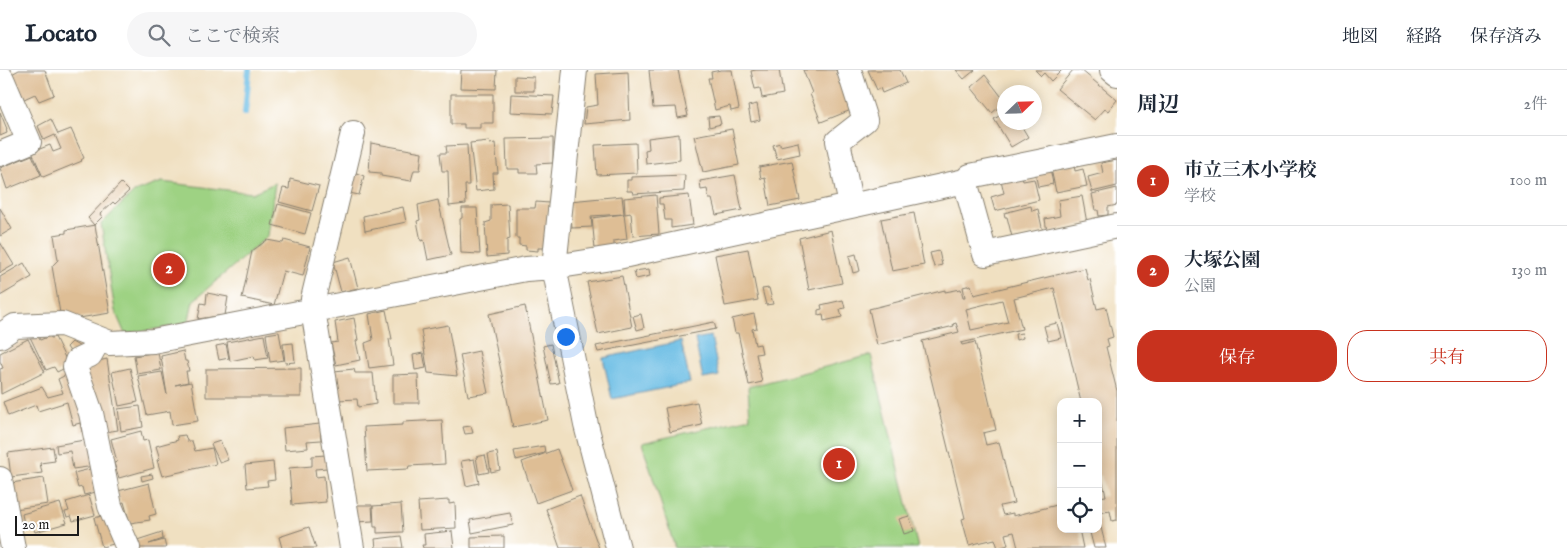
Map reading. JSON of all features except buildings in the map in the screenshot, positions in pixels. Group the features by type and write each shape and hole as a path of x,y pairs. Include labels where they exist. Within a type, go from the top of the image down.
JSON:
{"street":[{"path":"574,70 554,267 586,424 618,548"},
{"path":"849,70 865,120 838,141 851,206"},
{"path":"1112,70 1117,74"},
{"path":"0,154 29,142 2,79"},
{"path":"352,548 313,310 313,298 353,133"},
{"path":"0,336 15,326 62,324 110,343 153,341 526,269 618,258 965,181 970,176 1117,146"},
{"path":"965,181 985,254 1117,226"},
{"path":"99,339 90,355 78,361 75,367 91,413 110,506 128,548"},
{"path":"0,479 13,548"}],"green space":[{"path":"162,182 252,193 275,183 268,236 193,301 188,324 125,334 115,311 101,224 134,192"},
{"path":"871,355 918,548 675,548 642,443 750,418 748,387"}],"water":[{"path":"711,336 719,376 703,379 695,339"},
{"path":"681,341 690,383 612,399 603,358"}],"waterway":[{"path":"245,113 249,70"}],"place":[{"name":"大塚公園","path":"169,269"},
{"name":"市立三木小学校","path":"839,464"}]}
